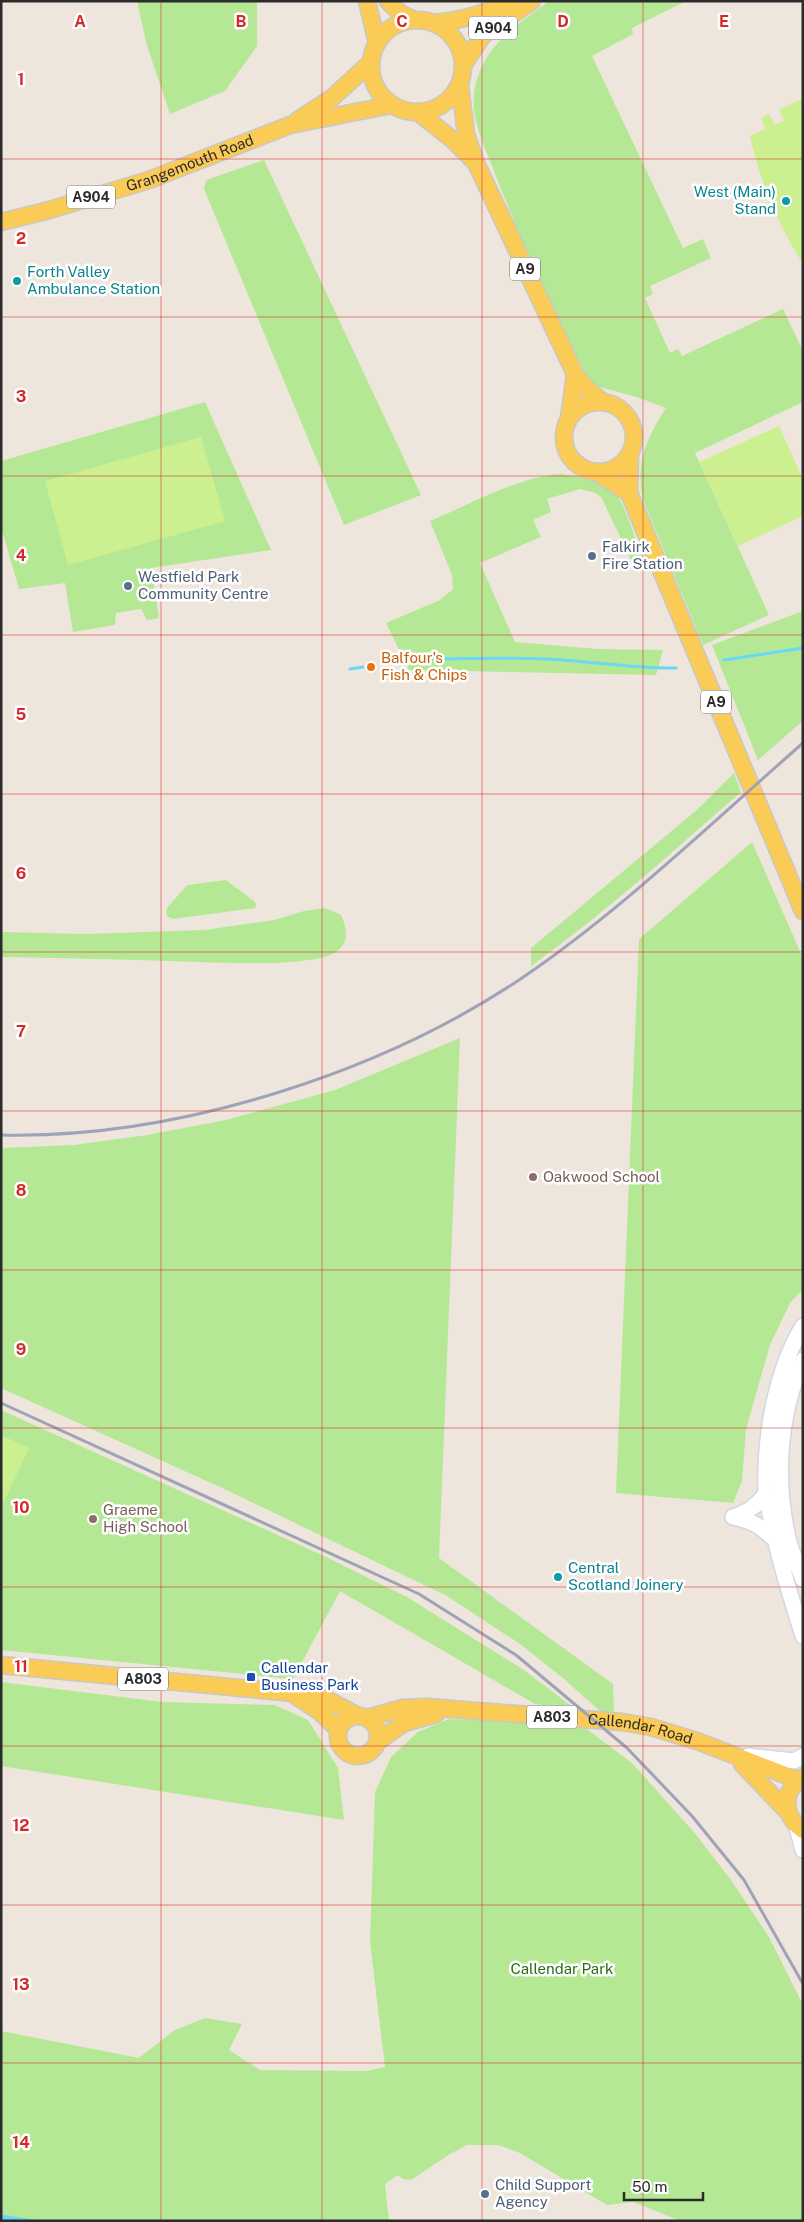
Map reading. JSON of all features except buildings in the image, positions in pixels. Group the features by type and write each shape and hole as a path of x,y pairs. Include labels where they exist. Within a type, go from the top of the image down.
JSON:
{"main road":[{"path":"367,1 377,43"},
{"path":"388,1 401,14 414,20 434,22 446,29 455,39 461,50 464,64 460,86 443,105 431,111 419,113 404,111 391,105 379,93 372,79 370,63 377,43 386,31 414,20"},
{"name":"A904","path":"434,22 452,22 475,16 515,1"},
{"name":"A904","path":"464,64 484,35 532,1"},
{"name":"Grangemouth Road","path":"290,125 332,98 370,63"},
{"name":"A9","path":"460,86 466,134 476,163 575,374 585,387 603,402"},
{"name":"Grangemouth Road","path":"1,222 46,211 149,180 290,125 391,105"},
{"name":"A9","path":"419,113 453,140 476,163"},
{"path":"575,374 570,418 564,432 564,443 568,454 585,469 596,472 629,493"},
{"path":"570,418 584,405 603,402 615,406 628,418 634,436 630,453 616,467 596,472"},
{"name":"A9","path":"630,453 629,493 803,911"},
{"path":"803,1326 786,1363 775,1396 769,1432 766,1493 775,1540 803,1636"},
{"path":"803,1360 789,1400 782,1434 780,1492 789,1540 803,1579"},
{"path":"766,1493 751,1510 733,1517 754,1523 764,1529 775,1540"},
{"name":"A803","path":"1,1666 284,1692 326,1699 363,1717"},
{"name":"A803","path":"284,1692 299,1698 319,1711 339,1730 341,1746 355,1755 366,1754 374,1748 377,1742"},
{"name":"Callendar Road","path":"363,1717 403,1708 452,1709 637,1724 672,1732 734,1757 800,1779"},
{"name":"Callendar Road","path":"377,1742 404,1723 452,1709"},
{"path":"363,1717 376,1726 378,1731 377,1742"},
{"name":"A803","path":"339,1730 346,1720 363,1717"},
{"path":"718,1750 764,1759 798,1759"},
{"name":"Callendar Road","path":"734,1757 756,1777 787,1811"},
{"name":"A803","path":"800,1779 788,1794 787,1811 791,1820 800,1828"},
{"path":"800,1828 803,1850"}],"green space":[{"path":"137,1 257,1 257,46 225,91 170,114 147,46"},
{"path":"549,1 686,1 632,28 633,34 592,56 683,248 703,239 711,258 650,286 653,294 645,298 670,353 678,349 682,356 783,309 803,351 803,402 695,453 769,615 703,645 643,500 640,474 641,463 653,430 666,408 591,383 528,255 483,144 475,119 474,92 484,62 491,51 508,33"},
{"name":"West (Main) Stand","path":"803,98 803,264 771,202 759,170 750,136 765,129 761,118 769,114 775,125 784,120 779,110"},
{"path":"264,160 421,495 344,525 204,189 206,180"},
{"path":"205,402 271,550 151,568 159,618 147,620 141,609 116,613 115,625 73,632 65,583 19,589 1,527 1,461"},
{"path":"779,426 803,479 803,516 738,546 699,462"},
{"path":"201,437 225,521 68,565 45,481"},
{"path":"561,474 600,483 618,497 634,534 641,556 641,565 635,568 601,497 595,493 580,489 547,499 551,512 533,520 541,537 480,563 515,642 598,649 663,650 656,675 409,670 386,623 440,600 453,589 452,575 430,521 494,492 528,480"},
{"path":"803,611 803,721 758,760 712,645"},
{"path":"734,773 741,792 612,903 531,966 531,948 698,809"},
{"path":"752,842 803,958 803,1289 790,1303 770,1345 746,1429 742,1481 733,1503 616,1493 639,939"},
{"path":"226,880 254,901 256,904 255,908 173,919 168,917 166,913 167,908 187,885"},
{"path":"325,908 341,915 346,930 344,944 336,952 304,961 230,963 1,957 1,932 86,934 205,930 274,920 304,911"},
{"path":"460,1038 439,1558 613,1684 614,1713 600,1711 520,1644 447,1596 222,1488 1,1388 1,1148 74,1145 147,1135 226,1120 335,1090"},
{"name":"Graeme High School","path":"1,1410 324,1556 407,1597 524,1670 574,1708 535,1704 340,1591 293,1679 1,1650"},
{"path":"1,1435 29,1448 1,1508"},
{"path":"1,1682 162,1702 275,1705 308,1720 338,1768 344,1820 1,1766"},
{"name":"Callendar Park","path":"449,1719 580,1724 632,1763 693,1831 731,1880 769,1937 803,2005 803,2221 681,2221 633,2202 607,2205 520,2153 498,2145 467,2145 411,2180 403,2179 398,2175 385,2184 389,2221 1,2221 1,2031 139,2058 175,2030 205,2018 242,2024 229,2050 260,2070 366,2071 385,2067 370,1942 375,1792 391,1757 418,1732"}],"water":[{"path":"1,2215 5,2215 42,2221 1,2221"}],"waterway":[{"path":"724,660 803,648"},
{"path":"406,660 529,658 676,668"},
{"path":"350,669 363,667"}],"railway":[{"path":"1,1135 69,1133 139,1125 210,1111 280,1092 349,1067 415,1039 478,1006 535,969 570,943 672,860 803,743"},
{"path":"1,1403 419,1594 516,1655 627,1748 692,1816 744,1880 803,1984"}],"place":[{"name":"West (Main) Stand","path":"786,201"},
{"name":"Forth Valley Ambulance Station","path":"17,281"},
{"name":"Falkirk Fire Station","path":"592,556"},
{"name":"Westfield Park Community Centre","path":"128,586"},
{"name":"Balfour's Fish & Chips","path":"371,667"},
{"name":"Oakwood School","path":"533,1177"},
{"name":"Graeme High School","path":"93,1519"},
{"name":"Central Scotland Joinery","path":"558,1577"},
{"name":"Callendar Business Park","path":"251,1677"},
{"name":"Child Support Agency","path":"485,2194"}]}
